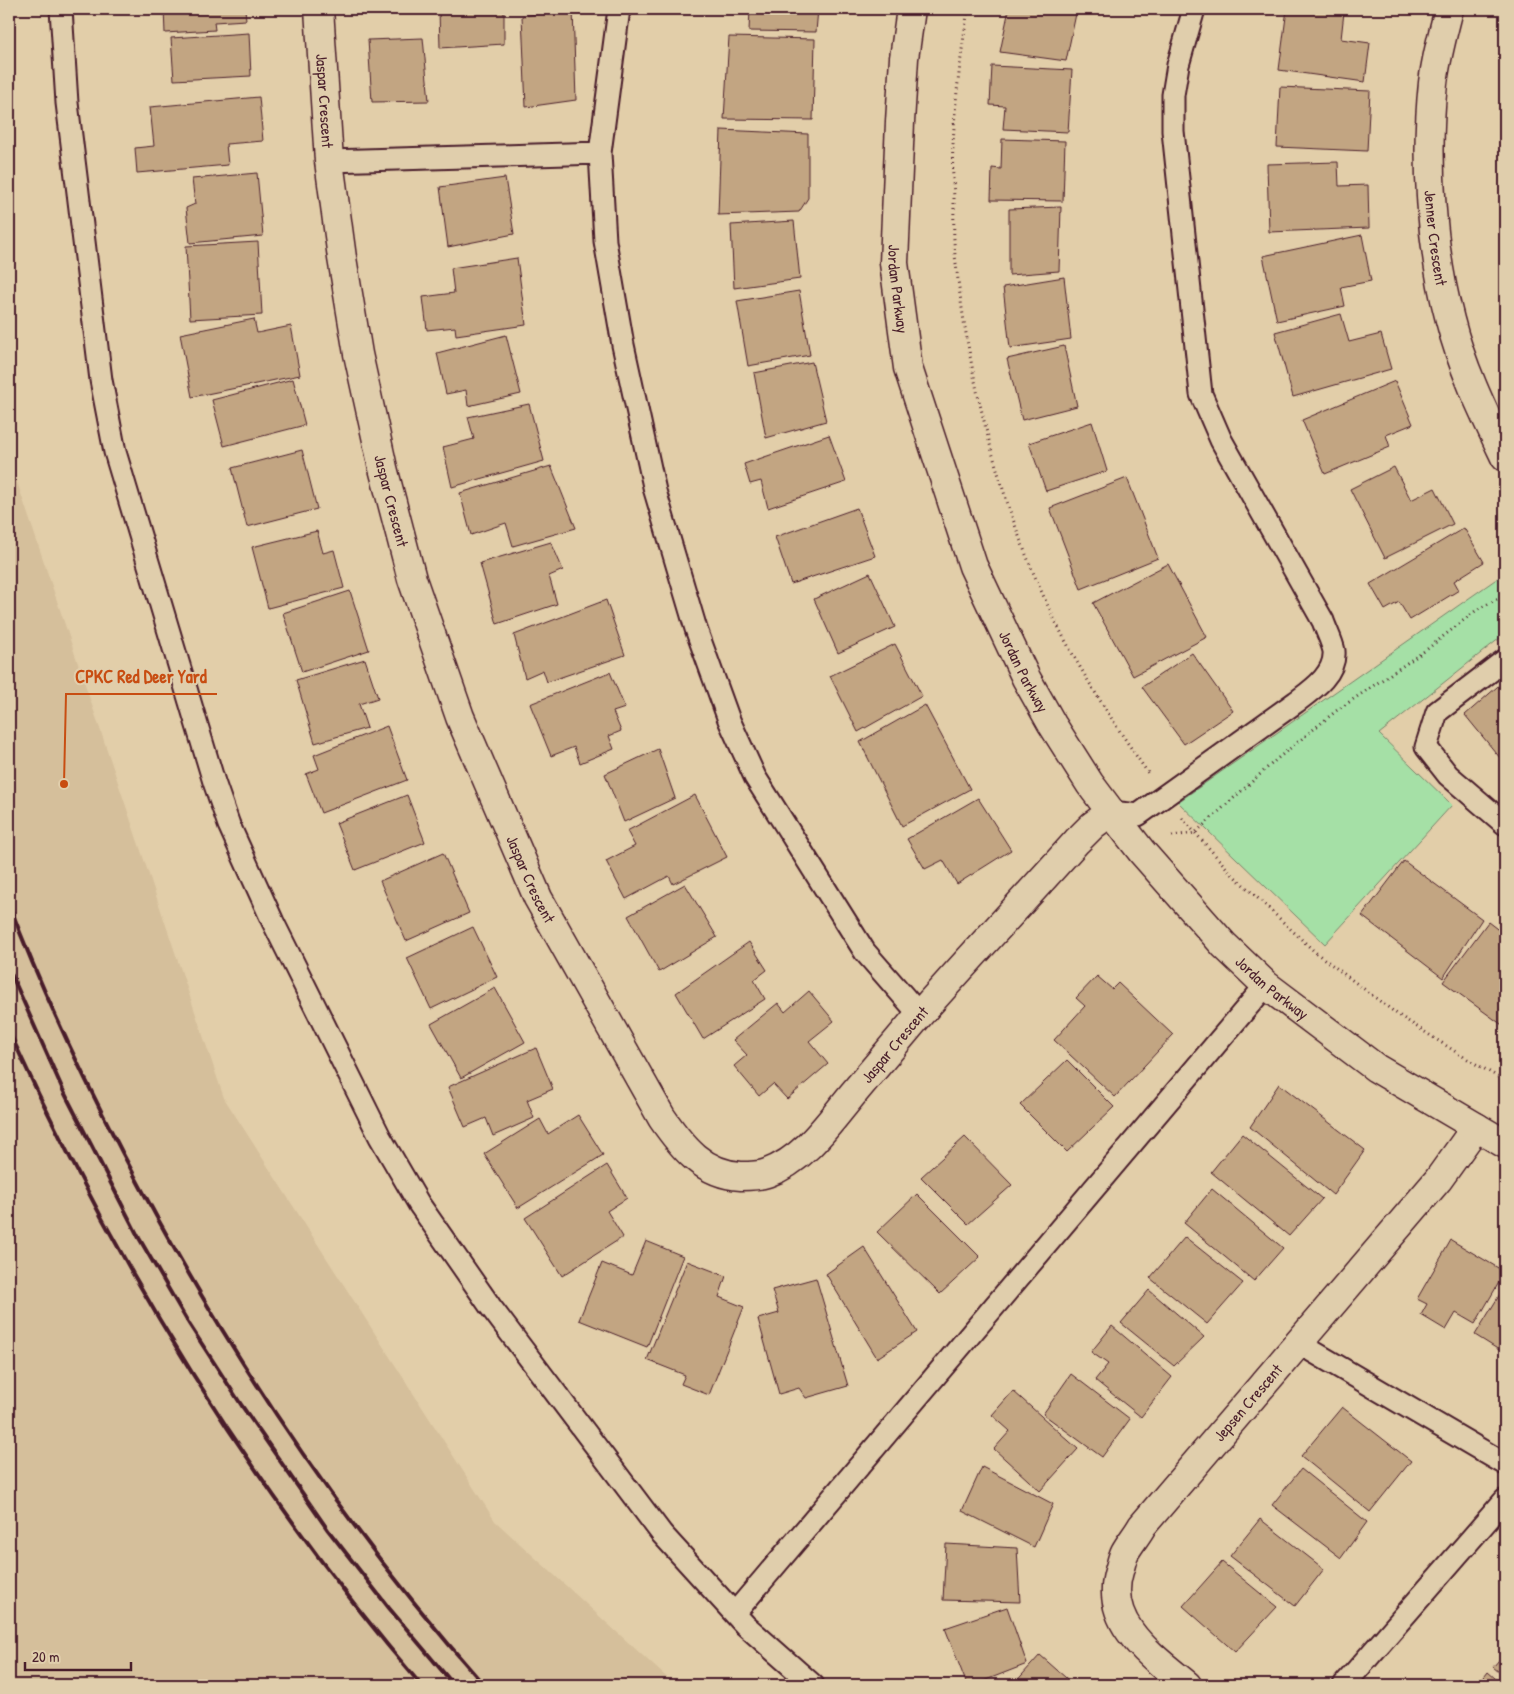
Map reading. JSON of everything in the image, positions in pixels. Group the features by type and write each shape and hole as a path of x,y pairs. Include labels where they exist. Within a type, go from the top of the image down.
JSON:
{"street":[{"name":"Jaspar Crescent","path":"319,9 329,161 342,258 358,354 383,468 412,579 457,708 538,898 662,1118 690,1155 728,1175 747,1176 765,1174 782,1166 799,1154 819,1134 920,1015 1077,841 1093,825 1111,812"},
{"name":"Jordan Parkway","path":"911,9 904,58 894,263 908,368 972,566 1026,678 1052,724 1090,784 1142,852 1224,945 1266,986 1376,1068 1505,1144"},
{"name":"Jenner Crescent","path":"1449,9 1433,82 1430,144 1433,218 1439,269 1450,322 1465,367 1505,457"},
{"name":"Jepsen Crescent","path":"1187,1685 1150,1654 1127,1628 1116,1605 1115,1584 1125,1553 1142,1526 1300,1344 1438,1180 1476,1128"}],"lane":[{"path":"61,9 67,103 102,389 115,452 214,782 230,825 273,922 380,1137 419,1204 490,1306 662,1534 735,1613 813,1685"},
{"path":"619,9 600,153 605,241 623,345 655,490 696,629 729,720 755,777 865,952 920,1015"},
{"path":"1111,812 1138,815 1317,685 1330,669 1334,652 1323,621 1221,440 1201,394 1173,131 1173,95 1178,65 1194,9"},
{"path":"329,161 600,153"},
{"path":"1505,660 1437,712 1426,747 1448,775 1505,824"},
{"path":"735,1613 1266,986"},
{"path":"1300,1344 1505,1464"},
{"path":"1344,1685 1505,1500"}],"path":[{"path":"968,9 958,75 952,147 955,253 966,337 979,401 999,474 1022,546 1044,597 1094,692 1164,796 1232,874 1314,952 1397,1014 1505,1081"},
{"path":"1171,836 1195,833 1277,759 1336,711 1426,650 1478,609 1505,595"}],"shaded area":[{"path":"9,434 13,470 224,1098 495,1521 675,1685 9,1685"}],"green space":[{"path":"1505,573 1505,634 1379,734 1452,805 1325,944 1178,802"}],"building":[{"path":"164,9 245,9 246,20 214,22 215,30 165,33"},
{"path":"439,9 504,9 504,44 440,48"},
{"path":"573,9 576,100 526,107 522,16"},
{"path":"750,9 818,9 816,32 749,31"},
{"path":"1009,9 1077,9 1066,61 1000,52"},
{"path":"1287,9 1320,9 1344,12 1341,39 1370,43 1365,82 1279,70"},
{"path":"249,33 251,76 174,80 171,38"},
{"path":"729,37 815,39 813,120 724,119"},
{"path":"423,38 429,101 372,102 368,40"},
{"path":"992,66 1072,70 1068,132 1003,129 1005,106 990,105"},
{"path":"1280,87 1370,91 1367,151 1277,147"},
{"path":"259,97 263,141 226,144 228,165 137,173 135,148 154,146 150,107"},
{"path":"721,130 808,134 808,198 799,212 718,215"},
{"path":"1002,139 1065,141 1063,201 991,200 992,168 1001,169"},
{"path":"1338,162 1339,186 1368,185 1369,228 1269,232 1267,164"},
{"path":"257,173 263,236 190,243 186,208 195,204 192,179"},
{"path":"505,178 514,234 448,247 440,187"},
{"path":"1061,207 1059,271 1009,275 1009,209"},
{"path":"794,221 800,279 734,288 731,225"},
{"path":"1362,235 1371,281 1341,287 1345,306 1277,321 1263,256"},
{"path":"258,242 262,315 190,319 186,246"},
{"path":"517,258 526,325 456,335 455,327 427,330 423,297 454,293 451,268"},
{"path":"1064,277 1071,339 1010,348 1003,287"},
{"path":"799,291 810,355 748,366 737,301"},
{"path":"1341,314 1349,342 1381,334 1391,369 1293,397 1275,332"},
{"path":"254,319 257,333 291,326 300,375 192,397 180,334"},
{"path":"506,335 521,394 468,406 466,390 446,394 437,353"},
{"path":"1064,346 1077,406 1022,420 1007,359"},
{"path":"812,362 826,421 766,438 754,373"},
{"path":"293,379 305,425 224,446 212,400"},
{"path":"1395,381 1413,424 1386,435 1390,447 1325,474 1302,420"},
{"path":"529,404 544,461 452,487 443,447 474,439 468,417"},
{"path":"1092,422 1107,471 1046,491 1029,443"},
{"path":"829,435 846,482 768,508 761,481 750,484 744,464"},
{"path":"302,450 317,509 247,527 232,468"},
{"path":"551,466 576,528 513,546 506,523 471,535 460,493"},
{"path":"1394,467 1411,500 1435,488 1453,524 1385,558 1350,489"},
{"path":"1127,478 1158,558 1081,589 1050,508"},
{"path":"857,508 875,556 791,584 775,537"},
{"path":"1464,528 1484,562 1454,581 1459,590 1410,620 1399,602 1385,610 1370,584"},
{"path":"317,531 323,553 334,550 344,588 268,608 252,547"},
{"path":"551,542 563,570 549,576 557,604 497,624 480,563"},
{"path":"1168,564 1207,637 1133,676 1093,603"},
{"path":"870,573 895,627 838,653 814,599"},
{"path":"350,591 369,650 302,672 283,613"},
{"path":"606,600 625,655 547,682 543,670 525,678 514,635"},
{"path":"895,644 922,696 858,732 830,676"},
{"path":"1192,653 1233,711 1184,744 1142,687"},
{"path":"365,659 378,698 359,704 367,728 315,743 296,680"},
{"path":"610,672 625,708 613,712 621,731 609,736 614,749 580,763 574,747 551,756 530,704"},
{"path":"1505,680 1505,764 1465,715"},
{"path":"925,705 970,789 902,826 860,742"},
{"path":"387,726 407,780 321,813 306,774 319,769 314,755"},
{"path":"658,749 675,798 624,822 605,774"},
{"path":"407,795 425,842 355,870 336,823"},
{"path":"695,795 727,857 673,884 669,876 626,899 606,861 635,846 627,831"},
{"path":"978,798 1011,850 957,884 943,860 925,869 907,839"},
{"path":"443,853 469,913 406,941 380,881"},
{"path":"1404,861 1482,919 1443,978 1362,916"},
{"path":"685,884 717,937 659,972 628,916"},
{"path":"1488,922 1505,935 1505,1027 1443,982"},
{"path":"473,927 497,977 431,1009 407,958"},
{"path":"749,942 767,970 754,980 765,999 703,1039 676,993"},
{"path":"1097,976 1112,989 1118,983 1173,1035 1115,1097 1054,1040 1085,1006 1076,998"},
{"path":"495,988 525,1042 461,1078 431,1024"},
{"path":"809,991 834,1021 809,1041 828,1064 787,1099 773,1084 759,1096 734,1066 747,1055 733,1040 778,1003 785,1012"},
{"path":"536,1048 553,1089 527,1100 534,1118 493,1136 486,1118 465,1127 448,1087"},
{"path":"1067,1060 1114,1107 1067,1152 1020,1105"},
{"path":"1279,1084 1365,1150 1333,1195 1250,1127"},
{"path":"578,1115 603,1155 518,1208 484,1154 540,1119 548,1134"},
{"path":"1242,1134 1322,1199 1289,1236 1211,1172"},
{"path":"965,1137 1012,1185 968,1224 921,1177"},
{"path":"607,1165 627,1198 607,1211 623,1237 562,1276 525,1218"},
{"path":"1212,1189 1283,1248 1254,1281 1184,1223"},
{"path":"917,1194 980,1257 940,1294 877,1232"},
{"path":"1185,1237 1243,1283 1207,1324 1150,1278"},
{"path":"1451,1240 1505,1272 1475,1324 1456,1313 1446,1330 1421,1315 1427,1304 1417,1299"},
{"path":"646,1241 683,1256 647,1347 579,1320 602,1263 632,1275"},
{"path":"864,1247 917,1332 877,1358 826,1274"},
{"path":"687,1261 726,1276 719,1297 744,1307 709,1395 681,1384 685,1375 647,1360"},
{"path":"816,1278 848,1386 806,1398 799,1388 779,1394 758,1319 779,1313 772,1290"},
{"path":"1505,1286 1505,1340 1499,1350 1475,1335"},
{"path":"1149,1290 1204,1337 1174,1366 1121,1323"},
{"path":"1112,1326 1172,1377 1141,1417 1095,1380 1108,1364 1091,1352"},
{"path":"1071,1374 1130,1419 1102,1457 1043,1414"},
{"path":"1013,1391 1078,1449 1040,1491 994,1449 1010,1431 992,1415"},
{"path":"1342,1407 1411,1461 1370,1512 1301,1456"},
{"path":"982,1467 1053,1504 1034,1547 962,1511"},
{"path":"1301,1469 1367,1522 1341,1558 1272,1505"},
{"path":"1260,1519 1324,1569 1295,1606 1230,1556"},
{"path":"946,1544 1017,1548 1020,1602 943,1600"},
{"path":"1222,1562 1277,1607 1235,1652 1183,1606"},
{"path":"1007,1607 1027,1664 973,1685 967,1685 945,1628"},
{"path":"1505,1653 1505,1677 1493,1667"},
{"path":"1040,1655 1074,1685 1013,1685"},
{"path":"1488,1672 1503,1685 1478,1685"}],"railway":[{"path":"9,904 62,1030 91,1091 160,1223 200,1293 286,1430 333,1496 431,1624 484,1685"},
{"path":"9,969 63,1090 139,1238 189,1324 242,1406 328,1530 389,1608 454,1685"},
{"path":"9,1031 95,1205 142,1290 192,1373 245,1454 301,1533 359,1610 421,1685"}],"place":[{"name":"CPKC Red Deer Yard","path":"64,784"}]}
